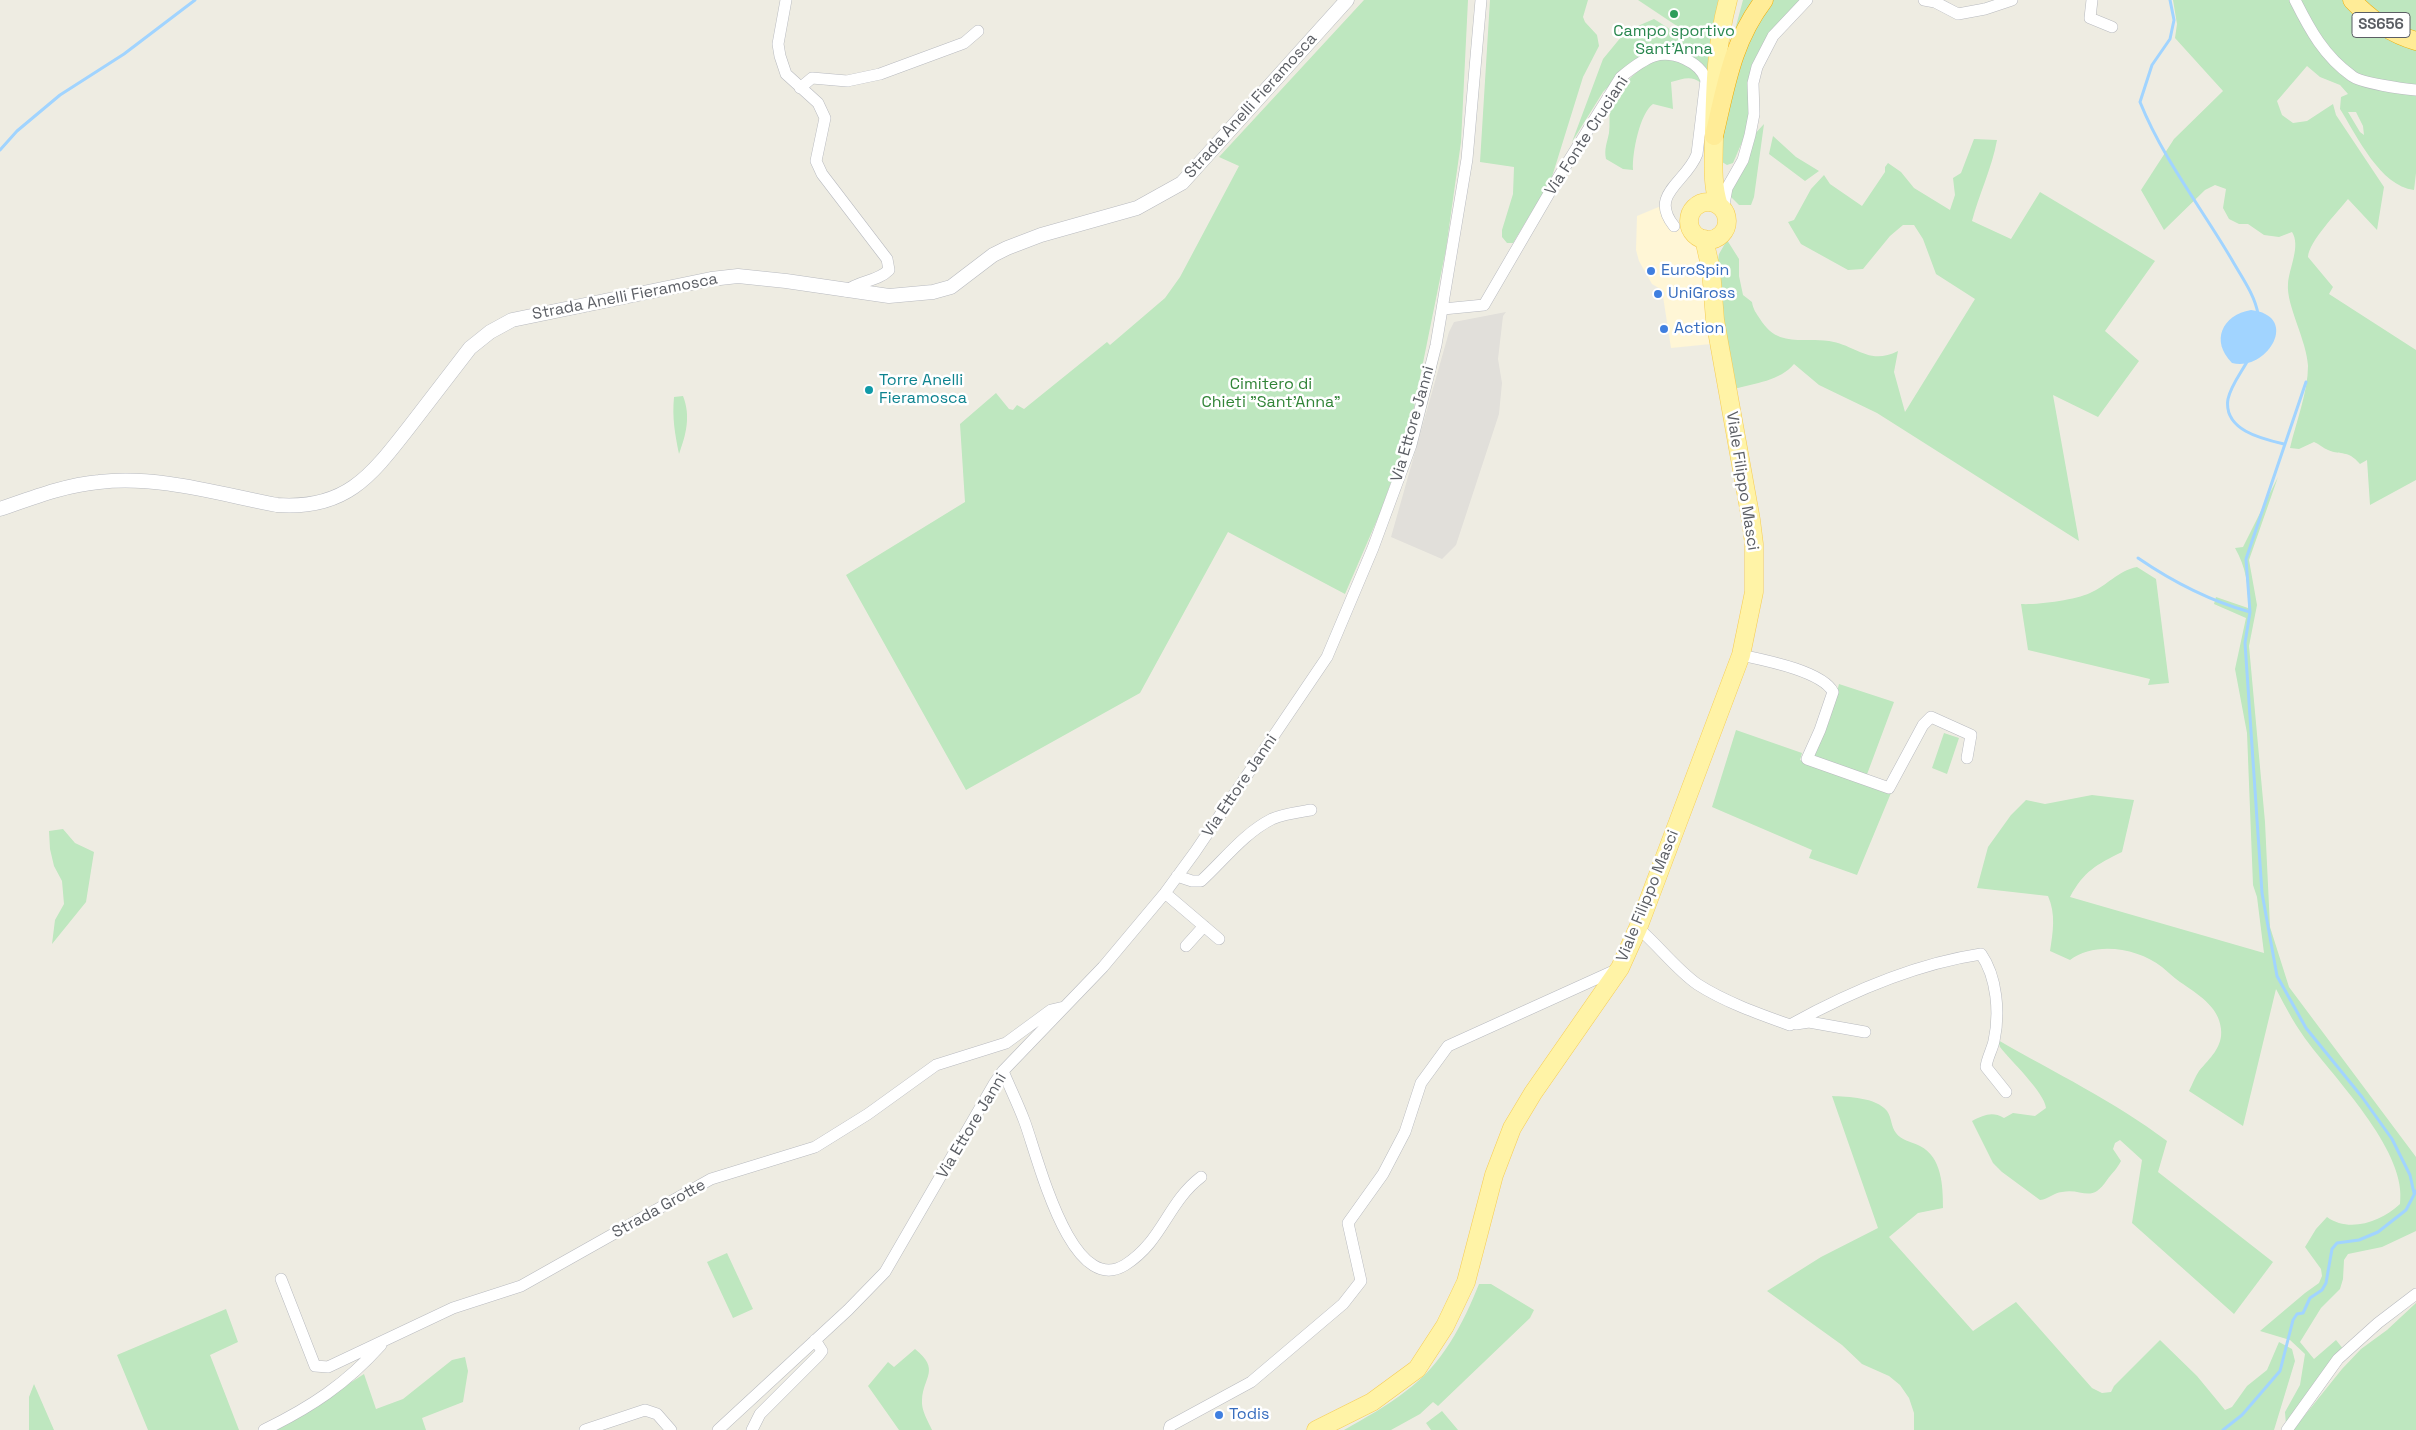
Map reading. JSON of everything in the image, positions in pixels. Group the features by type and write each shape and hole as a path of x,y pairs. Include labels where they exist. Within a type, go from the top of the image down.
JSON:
{"highway":[{"path":"1714,142 1734,53 1746,26 1764,0"},
{"name":"SS656","path":"2352,0 2374,20 2390,31 2416,41"}],"main road":[{"path":"1715,206 1693,209 1689,219 1691,230 1711,237 1727,222 1715,206 1712,169 1716,65 1721,26 1728,0"},
{"path":"1714,142 1729,38 1740,0"},
{"name":"Viale Filippo Masci","path":"1316,1430 1372,1402 1417,1369 1445,1326 1466,1282 1494,1175 1512,1128 1533,1094 1620,968 1638,928 1740,655 1754,592 1754,544 1716,320 1711,270 1711,237"}],"street":[{"path":"786,0 778,44 780,56 786,74 818,103 825,118 816,161 822,174 887,259 889,270 881,278 861,283 846,291"},
{"name":"Strada Anelli Fieramosca","path":"0,509 57,490 99,482 148,480 295,507 315,504 349,492 369,477 470,348 490,332 512,320 605,302 683,284 729,277 786,281 889,296 932,292 951,287 993,255 1007,248 1041,235 1137,208 1182,183 1347,0"},
{"name":"Via Ettore Janni","path":"718,1430 885,1272 1003,1071 1103,967 1165,893 1327,657 1373,548 1411,445 1443,309 1467,159 1481,0"},
{"path":"1715,206 1743,160 1754,114 1753,83 1757,67 1773,36 1807,0"},
{"path":"1924,0 1935,2 1958,14 1985,9 2012,0"},
{"path":"2092,0 2090,18 2112,27"},
{"path":"2295,0 2315,40 2353,78 2402,89 2416,90"},
{"path":"800,88 812,78 847,81 880,74 964,43 978,30"},
{"name":"Via Fonte Cruciani","path":"1443,309 1484,305 1558,178 1621,77 1636,65 1655,56 1670,55 1683,59 1704,72 1706,88 1697,154 1693,166 1672,187 1665,202 1666,215 1674,226"},
{"path":"1714,142 1724,170 1729,173 1737,170"},
{"path":"1740,655 1800,671 1829,684 1833,692 1820,730 1807,759 1889,788 1923,726 1931,717 1970,735 1967,758"},
{"path":"1177,876 1192,882 1201,881 1246,836 1258,828 1274,818 1311,810"},
{"path":"1165,893 1219,939"},
{"path":"1186,946 1204,926"},
{"path":"1638,928 1658,944 1675,966 1698,984 1757,1013 1790,1025 1809,1022 1865,1032"},
{"path":"1790,1025 1830,1003 1863,989 1957,957 1981,954 1990,967 1996,990 1995,1039 1986,1067 2006,1092"},
{"path":"1169,1430 1170,1426 1251,1382 1343,1304 1361,1281 1348,1223 1383,1174 1405,1132 1421,1083 1448,1046 1620,968"},
{"name":"Strada Grotte","path":"264,1430 312,1405 358,1371 385,1340 452,1308 521,1286 711,1179 815,1147 868,1114 936,1065 1006,1042 1051,1010 1064,1007"},
{"path":"1003,1071 1024,1120 1055,1211 1076,1249 1097,1268 1105,1272 1113,1271 1147,1248 1158,1234 1180,1196 1201,1177"},
{"path":"281,1279 315,1366 328,1367 385,1340"},
{"path":"2287,1430 2338,1359 2416,1294"},
{"path":"752,1430 760,1414 822,1351 815,1340"},
{"path":"585,1430 645,1410 657,1414 671,1430"}],"shaded area":[{"path":"1661,206 1669,224 1689,230 1700,245 1711,344 1671,348 1662,290 1652,284 1639,261 1636,250 1637,216"},
{"path":"1506,312 1503,316 1498,359 1502,383 1499,414 1456,545 1442,559 1391,537 1449,332 1454,322"}],"green space":[{"name":"Cimitero di Chieti \"Sant'Anna\"","path":"1364,0 1468,0 1461,142 1446,249 1409,432 1380,513 1345,594 1228,532 1140,693 966,790 846,575 965,502 960,424 996,393 1009,409 1013,410 1017,405 1024,409 1107,342 1110,345 1165,298 1180,277 1239,166 1219,157"},
{"path":"1490,0 1588,0 1583,17 1597,35 1599,46 1583,77 1551,180 1513,243 1507,243 1502,237 1502,230 1513,194 1514,167 1480,162"},
{"path":"1638,0 1724,0 1710,83 1704,72 1662,53 1619,76 1603,92 1572,142 1603,59 1626,31 1654,19 1676,33 1680,28"},
{"path":"1743,0 1758,0 1732,41"},
{"path":"1768,0 1802,0 1768,38 1749,126 1733,163 1727,165 1722,162 1720,153 1734,57"},
{"path":"2173,0 2346,0 2416,48 2416,173 2414,190 2390,179 2371,158 2340,109 2341,97 2348,94 2340,85 2320,77 2307,66 2277,101 2282,115 2293,123 2307,121 2333,104 2336,115 2384,187 2377,230 2348,199 2318,235 2308,257 2333,287 2329,294 2416,350 2416,480 2370,505 2367,460 2360,464 2351,456 2333,452 2314,442 2299,449 2290,448 2304,397 2308,366 2307,356 2288,293 2295,250 2292,232 2279,237 2264,235 2248,224 2239,224 2229,219 2223,208 2226,189 2215,185 2205,190 2164,230 2141,190 2174,139 2223,91 2175,38 2177,24","holes":["2348,112 2356,112 2363,126 2364,135 2360,132"]},
{"path":"2358,0 2416,0 2416,38"},
{"path":"1653,59 1676,61 1688,66 1698,75 1701,83 1690,78 1671,82 1673,109 1653,104 1648,109 1638,134 1633,170 1623,169 1606,159 1610,109 1622,87"},
{"path":"1764,124 1754,197 1751,205 1739,205 1731,197 1729,188 1751,138"},
{"path":"1773,136 1796,157 1819,171 1805,181 1769,154"},
{"path":"1974,139 1997,140 1972,221 2011,239 2040,192 2155,261 2105,331 2139,361 2098,417 2053,395 2079,541 1877,413 1819,385 1794,364 1774,378 1734,389 1716,273 1719,254 1727,240 1739,259 1739,276 1743,295 1752,302 1760,319 1774,334 1782,338 1839,343 1871,355 1888,355 1898,351 1894,372 1905,412 1975,299 1936,274 1923,239 1914,225 1903,225 1890,236 1863,269 1848,270 1801,244 1788,222 1794,220 1811,189 1824,175 1830,184 1862,206 1885,172 1885,167 1888,163 1901,172 1914,188 1950,210 1955,195 1953,178 1961,173"},
{"path":"683,396 687,411 687,425 679,454 674,426 674,397"},
{"path":"2278,477 2249,560 2257,605 2249,646 2265,822 2270,927 2289,987 2416,1157 2416,1231 2382,1247 2348,1254 2344,1260 2343,1279 2340,1289 2321,1308 2300,1342 2314,1359 2336,1340 2344,1350 2286,1425 2285,1412 2300,1385 2305,1354 2290,1340 2260,1331 2319,1283 2322,1276 2321,1269 2305,1247 2316,1229 2327,1217 2336,1222 2355,1225 2384,1216 2400,1204 2400,1184 2383,1142 2369,1120 2305,1038 2276,989 2243,1126 2189,1091 2199,1071 2215,1052 2220,1041 2221,1029 2219,1021 2206,1001 2152,960 2129,951 2116,949 2092,950 2070,960 2050,951 2053,916 2048,896 1977,888 1988,847 2011,815 2026,800 2045,804 2092,795 2134,800 2122,852 2105,861 2086,875 2070,897 2264,953 2257,897 2253,885 2247,733 2235,669 2246,618 2214,604 2216,597 2248,608 2246,577 2242,562 2235,548 2243,547"},
{"path":"2137,567 2156,579 2169,683 2148,685 2150,679 2028,650 2021,604 2056,602 2083,596 2096,590 2118,575"},
{"path":"1839,684 1894,702 1866,777 1812,759 1830,719"},
{"path":"1736,730 1802,753 1800,760 1891,793 1857,875 1809,858 1812,850 1712,807"},
{"path":"1944,733 1959,738 1947,774 1932,768"},
{"path":"63,829 75,843 94,852 86,902 52,944 55,920 64,904 62,881 54,866 50,849 49,831"},
{"path":"1998,1040 2105,1100 2167,1141 2158,1172 2273,1262 2234,1314 2132,1223 2142,1160 2120,1140 2115,1143 2113,1149 2121,1161 2116,1169 2101,1187 2096,1191 2086,1194 2069,1191 2040,1200 2002,1172 1993,1163 1972,1121 1992,1114 2004,1118 2013,1113 2035,1116 2046,1108 2040,1094 2000,1047"},
{"path":"1832,1096 1869,1100 1882,1106 1889,1114 1894,1131 1898,1135 1920,1146 1933,1157 1942,1182 1943,1208 1918,1213 1889,1237 1973,1331 2016,1302 2092,1388 2102,1393 2111,1392 2114,1386 2160,1340 2197,1376 2225,1410 2232,1407 2247,1386 2267,1370 2279,1342 2292,1349 2295,1361 2274,1430 1914,1430 1914,1413 1909,1398 1900,1385 1889,1376 1862,1364 1842,1345 1767,1291 1821,1257 1878,1228"},
{"path":"727,1253 753,1309 733,1318 707,1262"},
{"path":"1479,1284 1491,1284 1534,1310 1530,1318 1438,1406 1433,1402 1420,1414 1391,1430 1344,1430 1376,1412 1419,1381 1450,1343 1466,1314"},
{"path":"2416,1303 2416,1430 2293,1430 2342,1369 2361,1349 2387,1330"},
{"path":"226,1309 238,1342 210,1355 239,1430 148,1430 117,1355"},
{"path":"915,1349 923,1356 929,1368 922,1404 932,1430 899,1430 868,1386 888,1362 894,1367"},
{"path":"465,1357 468,1371 463,1402 422,1418 426,1430 277,1430 364,1374 376,1409 403,1399 452,1360"},
{"path":"34,1384 54,1430 29,1430 29,1397"},
{"path":"1442,1411 1458,1430 1431,1430 1426,1423"}],"water":[{"path":"2251,310 2266,314 2274,322 2276,332 2273,342 2267,352 2257,359 2245,364 2232,363 2225,355 2222,346 2222,330 2233,317"}],"waterway":[{"path":"0,150 17,131 60,95 124,54 195,0"},
{"path":"2170,0 2174,20 2170,39 2152,65 2140,102 2171,163 2247,286 2258,314"},
{"path":"2248,360 2229,394 2228,410 2238,426 2246,431 2255,436 2284,444"},
{"path":"2306,382 2246,559 2250,612 2245,643 2262,893 2277,976 2306,1028 2362,1097 2392,1139 2410,1175 2414,1193"},
{"path":"2138,558 2192,590 2235,608 2250,612"},
{"path":"2223,1430 2242,1415 2280,1371 2293,1320 2297,1314 2303,1313 2310,1298 2322,1290 2326,1283 2332,1249 2337,1243 2359,1240 2378,1232 2406,1210 2416,1191"}],"place":[{"name":"Campo sportivo Sant'Anna","path":"1674,14"},
{"name":"EuroSpin","path":"1651,271"},
{"name":"UniGross","path":"1658,294"},
{"name":"Action","path":"1664,329"},
{"name":"Torre Anelli Fieramosca","path":"869,390"},
{"name":"Todis","path":"1219,1415"}]}
